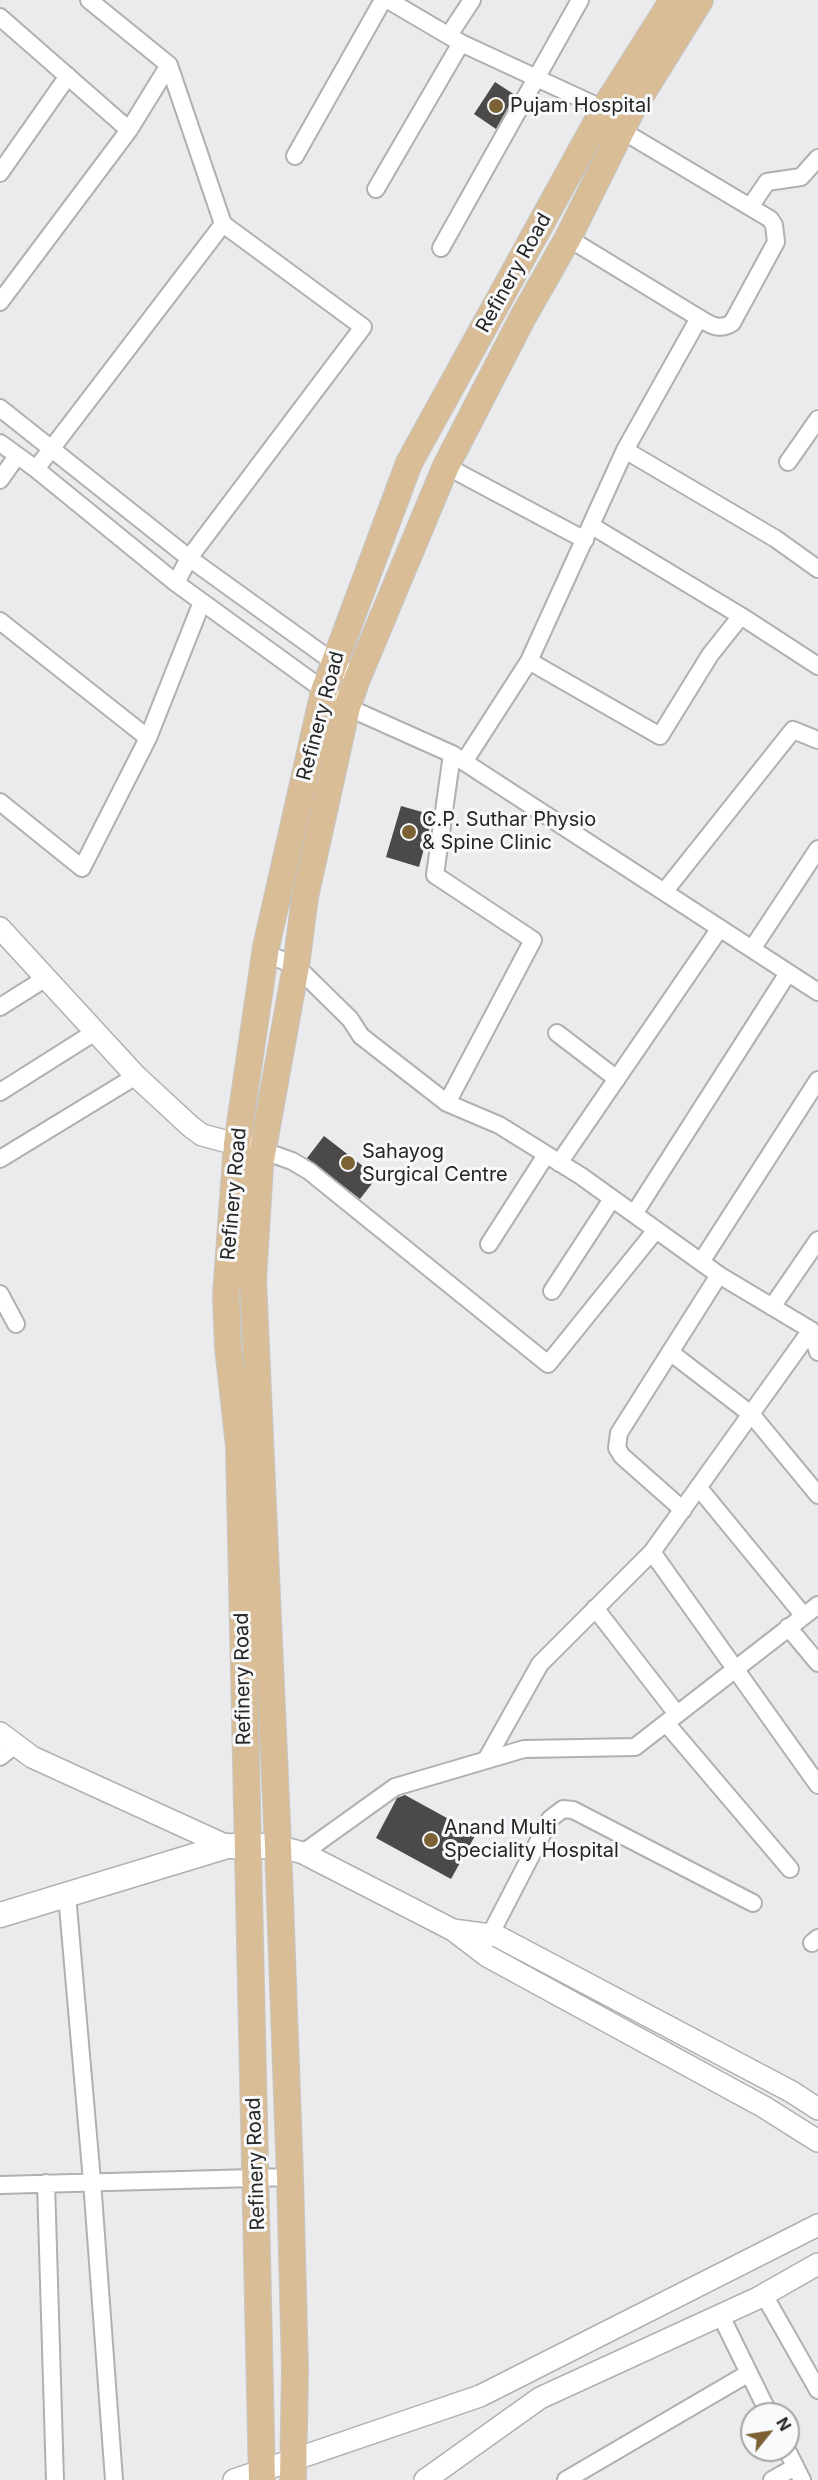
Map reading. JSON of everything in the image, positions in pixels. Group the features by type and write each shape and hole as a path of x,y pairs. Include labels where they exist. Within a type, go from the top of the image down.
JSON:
{"main road":[{"name":"Refinery Road","path":"293,2469 295,2370 290,2178 261,1428 253,1321 260,1165 296,966 305,897 347,707 446,466 523,317 568,238 618,119 673,0"},
{"name":"Refinery Road","path":"261,2475 257,2177 236,1846 239,1446 228,1347 226,1295 237,1144 265,953 324,691 333,661 410,463 618,119 700,0"},
{"path":"0,1916 236,1846 278,1846"}],"street":[{"path":"89,0 169,65 223,224 363,327 189,558 176,583"},
{"path":"295,156 383,0"},
{"path":"388,0 455,39 618,119 770,219 776,232 776,242 732,323 724,328 716,328 568,238"},
{"path":"376,189 455,39 471,0"},
{"path":"441,248 580,0"},
{"path":"3,26 68,76 129,130"},
{"path":"0,302 129,130 169,65"},
{"path":"0,173 68,76"},
{"path":"750,207 767,182 801,177 808,173 818,158"},
{"path":"36,469 223,224"},
{"path":"447,1103 533,940 435,875 458,758 529,661 625,450 699,318"},
{"path":"0,408 189,558 357,679"},
{"path":"788,462 818,419"},
{"path":"0,443 36,469 176,583 347,707 458,758 818,992"},
{"path":"625,450 776,540 818,569"},
{"path":"0,480 17,456"},
{"path":"446,466 588,533 741,616 818,666"},
{"path":"0,802 82,868 148,738 202,602"},
{"path":"529,661 660,736 711,655 741,616"},
{"path":"0,621 148,738"},
{"path":"664,891 793,730 818,740"},
{"path":"752,949 818,849"},
{"path":"0,928 136,1076 202,1135 264,1151 292,1161 309,1171 548,1364 656,1230"},
{"path":"489,1244 617,1079 720,928"},
{"path":"265,953 296,966 350,1019 361,1036 447,1103 499,1125 612,1199 719,1275 811,1330 818,1352"},
{"path":"634,1214 788,973"},
{"path":"0,1007 45,978"},
{"path":"0,1092 95,1032"},
{"path":"557,1033 617,1079"},
{"path":"0,1159 136,1076"},
{"path":"701,1262 818,1080"},
{"path":"552,1291 612,1199"},
{"path":"772,1307 818,1240"},
{"path":"683,1510 622,1456 617,1441 619,1433 719,1275"},
{"path":"0,1294 16,1324"},
{"path":"486,1760 540,1664 652,1552 811,1330"},
{"path":"670,1353 752,1415 818,1495"},
{"path":"699,1488 804,1616"},
{"path":"652,1552 818,1785"},
{"path":"303,1853 394,1787 524,1749 635,1747 818,1605"},
{"path":"595,1608 671,1718 790,1869"},
{"path":"788,1627 818,1663"},
{"path":"5,1745 236,1846"},
{"path":"491,1933 550,1819 563,1809 573,1810 753,1903"},
{"path":"278,1846 303,1853 453,1930 488,1956 764,2107 818,2141"},
{"path":"67,1895 92,2181 114,2480"},
{"path":"453,1930 491,1933 792,2092 818,2109"},
{"path":"0,2185 290,2178"},
{"path":"46,2183 55,2480"},
{"path":"234,2480 293,2469 480,2396 818,2225"},
{"path":"425,2480 540,2398 721,2316 764,2295 818,2264"},
{"path":"764,2295 811,2363 818,2390"},
{"path":"721,2316 763,2402"},
{"path":"566,2480 749,2373"},
{"path":"772,2480 798,2474"}],"building":[{"path":"495,82 515,95 496,129 474,114"},
{"path":"401,806 433,815 419,867 386,857"},
{"path":"324,1136 377,1177 360,1199 307,1158"},
{"path":"405,1795 476,1834 451,1879 376,1838 397,1798"}],"place":[{"name":"Pujam Hospital","path":"496,106"},
{"name":"C.P. Suthar Physio & Spine Clinic","path":"409,832"},
{"name":"Sahayog Surgical Centre","path":"348,1163"},
{"name":"Anand Multi Speciality Hospital","path":"431,1840"}]}
